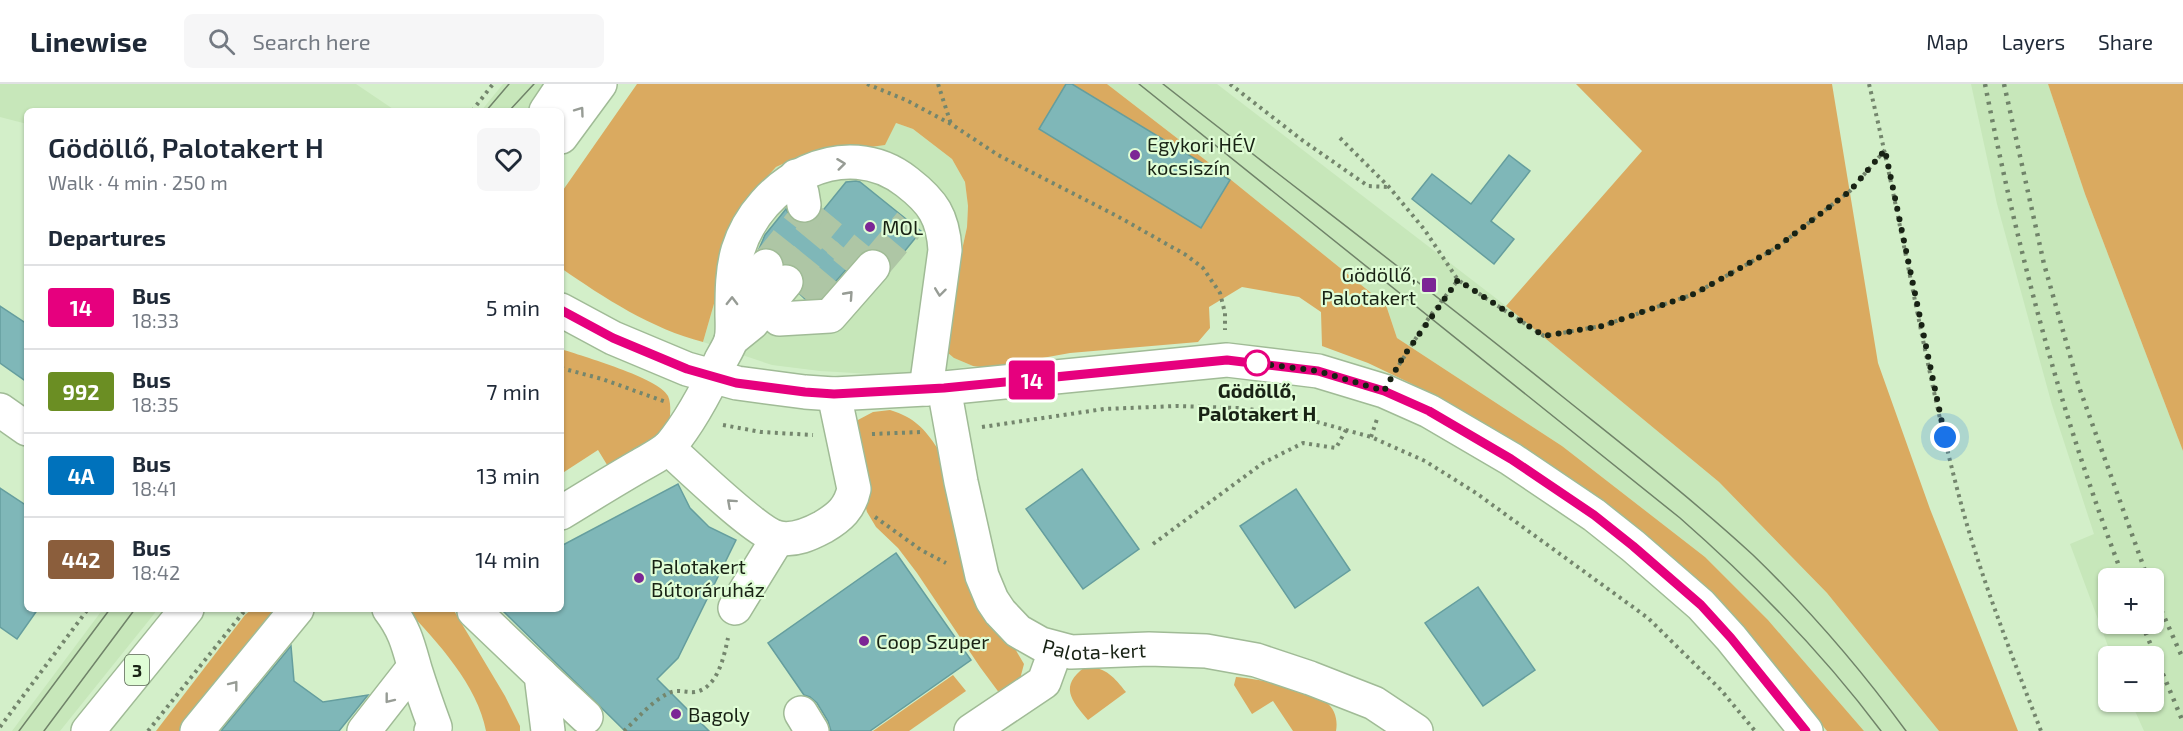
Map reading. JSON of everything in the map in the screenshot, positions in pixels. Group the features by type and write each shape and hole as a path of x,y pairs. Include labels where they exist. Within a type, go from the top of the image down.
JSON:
{"main road":[{"path":"548,108 564,84"},
{"path":"564,133 600,84"},
{"name":"Palota-kert","path":"754,327 732,287 738,251 748,223 761,206 779,188 800,191 817,168 836,164 868,163 888,169 907,181 919,212 942,222 945,250 935,389 951,430 981,571 992,600 1009,622 1029,638 1056,649 1071,652 1149,649 1206,651 1256,660 1374,703 1416,731"},
{"path":"754,327 830,316 869,267"},
{"path":"564,511 668,448 693,412 713,376 754,327 786,283 754,327"},
{"path":"564,312 613,338 687,369 763,387 834,394 935,389 1227,360 1318,371 1384,391 1429,411 1511,459 1594,515 1633,546 1701,605 1731,638 1806,731"},
{"path":"668,448 754,524 778,538 797,539 839,517 851,502 854,489 834,394"},
{"path":"0,410 24,427"},
{"path":"735,608 778,538"},
{"name":"3","path":"88,731 185,612"},
{"path":"197,731 295,612"},
{"path":"391,612 401,625 411,649 414,667 435,727 431,731"},
{"path":"475,612 586,717"},
{"path":"971,731 1044,682 1056,649"},
{"path":"364,731 414,667"},
{"path":"541,675 548,731"}],"path":[{"path":"474,108 494,84"},
{"path":"867,84 906,100 951,124 998,155 1117,216 1186,255 1203,268 1220,293 1225,313 1227,360"},
{"path":"938,84 951,124"},
{"path":"1230,84 1302,140 1368,186 1389,187"},
{"path":"1869,84 1885,150 1931,378 1959,496 1984,581 2041,731"},
{"path":"1340,138 1389,187 1424,229 1458,280 1544,336 1602,326 1694,294 1776,248 1850,191 1885,150"},
{"path":"1384,391 1403,357 1458,280"},
{"path":"564,369 602,378 727,427 761,432 842,436 951,430 1104,410 1177,406 1285,412 1346,429 1371,437 1425,461 1476,493 1576,564 1648,618 1721,690 1755,731"},
{"path":"1153,544 1263,463 1303,443 1336,448 1346,429"},
{"path":"851,502 937,558 956,566 981,571"},
{"path":"624,731 668,693 684,690 696,692 712,680 719,669 735,608"},
{"path":"0,727 86,612"},
{"path":"148,731 244,612"}],"shaded area":[{"path":"0,84 356,84 392,108 24,108 24,123 0,117"},
{"path":"503,84 557,84 539,108 483,108"},
{"path":"637,84 1107,84 1230,179 1386,305 1397,338 1562,446 1705,557 1768,620 1864,731 1827,731 1749,637 1493,431 1410,383 1368,363 1322,346 1321,312 1299,297 1242,287 1209,307 1210,328 1198,342 1070,353 987,368 973,366 954,358 941,347 967,227 968,206 965,182 952,159 913,129 896,123 885,145 798,157 776,167 739,217 703,342 647,321 564,270 564,189"},
{"path":"1107,84 1217,84 1506,306 1719,482 1827,593 1939,731 1864,731 1768,620 1705,557 1562,446 1397,338 1386,305 1230,179"},
{"path":"1576,84 1832,84 1878,363 1930,509 2018,731 1939,731 1827,593 1719,482 1506,306 1642,151"},
{"path":"1971,84 2048,84 2085,194 2183,451 2183,731 2144,731 2135,712 2164,712 2164,646 2108,646 2103,634 2164,634 2164,568 2098,568 2098,619 2070,544 2094,534 2052,405 1997,204"},
{"path":"2048,84 2183,84 2183,451 2085,194"},
{"path":"896,123 913,129 952,159 965,182 968,206 967,227 950,303 954,358 973,366 922,373 872,374 820,371 772,365 703,342 739,217 765,179 776,167 798,157 839,150"},
{"path":"564,350 636,375 662,389 668,396 670,417 668,429 609,468 598,450 564,472"},
{"path":"890,410 918,425 938,449 1014,647 1024,664 1020,679 1000,694 917,573 898,548 876,527 867,512 861,491 856,421 873,412"},
{"path":"101,612 156,612 60,731 12,731"},
{"path":"248,612 275,612 183,731 156,731"},
{"path":"409,612 455,612 505,696 520,726 520,731 486,731 482,714 465,681 430,635"},
{"path":"1085,667 1098,668 1109,674 1126,692 1088,720 1070,693 1072,680"},
{"path":"953,675 966,691 909,731 873,731"},
{"path":"1236,677 1283,685 1318,697 1334,711 1336,731 1293,731 1273,701 1252,714 1234,685"}],"building":[{"name":"Egykori HÉV kocsiszín","path":"1066,84 1072,84 1230,180 1201,228 1039,129"},
{"path":"1509,155 1530,171 1491,221 1514,239 1494,264 1412,199 1432,174 1471,204"},
{"path":"856,181 921,231 891,268 890,260 885,253 876,249 866,250 821,298 805,299 800,294 805,285 803,275 798,268 784,264 779,253 771,248 759,249 765,235 786,209 790,217 797,222 808,223 816,219 846,182"},
{"path":"0,306 24,322 24,380 0,363"},
{"path":"1082,469 1139,549 1083,589 1026,509"},
{"name":"Palotakert Bútoráruház","path":"678,484 690,508 709,527 736,540 678,658 657,679 709,731 625,731 504,612 564,612 564,544"},
{"path":"0,488 24,504 24,612 36,612 17,639 0,627"},
{"path":"1296,489 1350,570 1295,608 1240,526"},
{"name":"Coop Szuper","path":"896,553 971,660 870,731 831,731 817,703 804,695 768,643"},
{"path":"1478,587 1535,670 1483,706 1425,623"},
{"path":"291,646 294,681 323,702 368,695 339,731 221,731"}],"tunnel":[{"path":"766,266 806,216 804,205"},
{"path":"806,216 864,264"},
{"path":"873,267 910,223"},
{"path":"786,282 826,233"},
{"path":"808,301 849,252"}],"tram line":[{"path":"489,108 509,84"},
{"path":"512,108 534,84"},
{"path":"1139,84 1680,518 1786,619 1881,731"},
{"path":"1163,84 1509,354 1657,472 1730,534 1774,575 1814,618 1871,685 1906,731"},
{"path":"19,731 108,612"},
{"path":"44,731 133,612"}],"railway":[{"path":"1985,84 2027,272 2061,396 2120,568"},
{"path":"2004,84 2044,264 2079,387 2144,568"},
{"path":"2164,616 2183,659"},
{"path":"2146,634 2183,722"}],"bus line":[{"name":"14","path":"564,312 613,338 687,369 736,383 805,392 876,393 944,388 1227,360 1318,371 1384,391 1429,411 1511,459 1594,515 1633,546 1701,605 1731,638 1806,731"}],"place":[{"name":"Egykori HÉV kocsiszín","path":"1135,155"},
{"name":"MOL","path":"870,227"},
{"name":"Gödöllő, Palotakert","path":"1429,285"},
{"name":"Gödöllő, Palotakert H","path":"1257,363"},
{"name":"Palotakert Bútoráruház","path":"639,578"},
{"name":"Coop Szuper","path":"864,641"},
{"name":"Bagoly","path":"676,714"}],"route":[{"path":"1257,363 1248,362 1318,371 1384,391 1430,316 1458,280 1544,336 1602,326 1694,294 1776,248 1850,191 1885,150 1945,437"}]}
